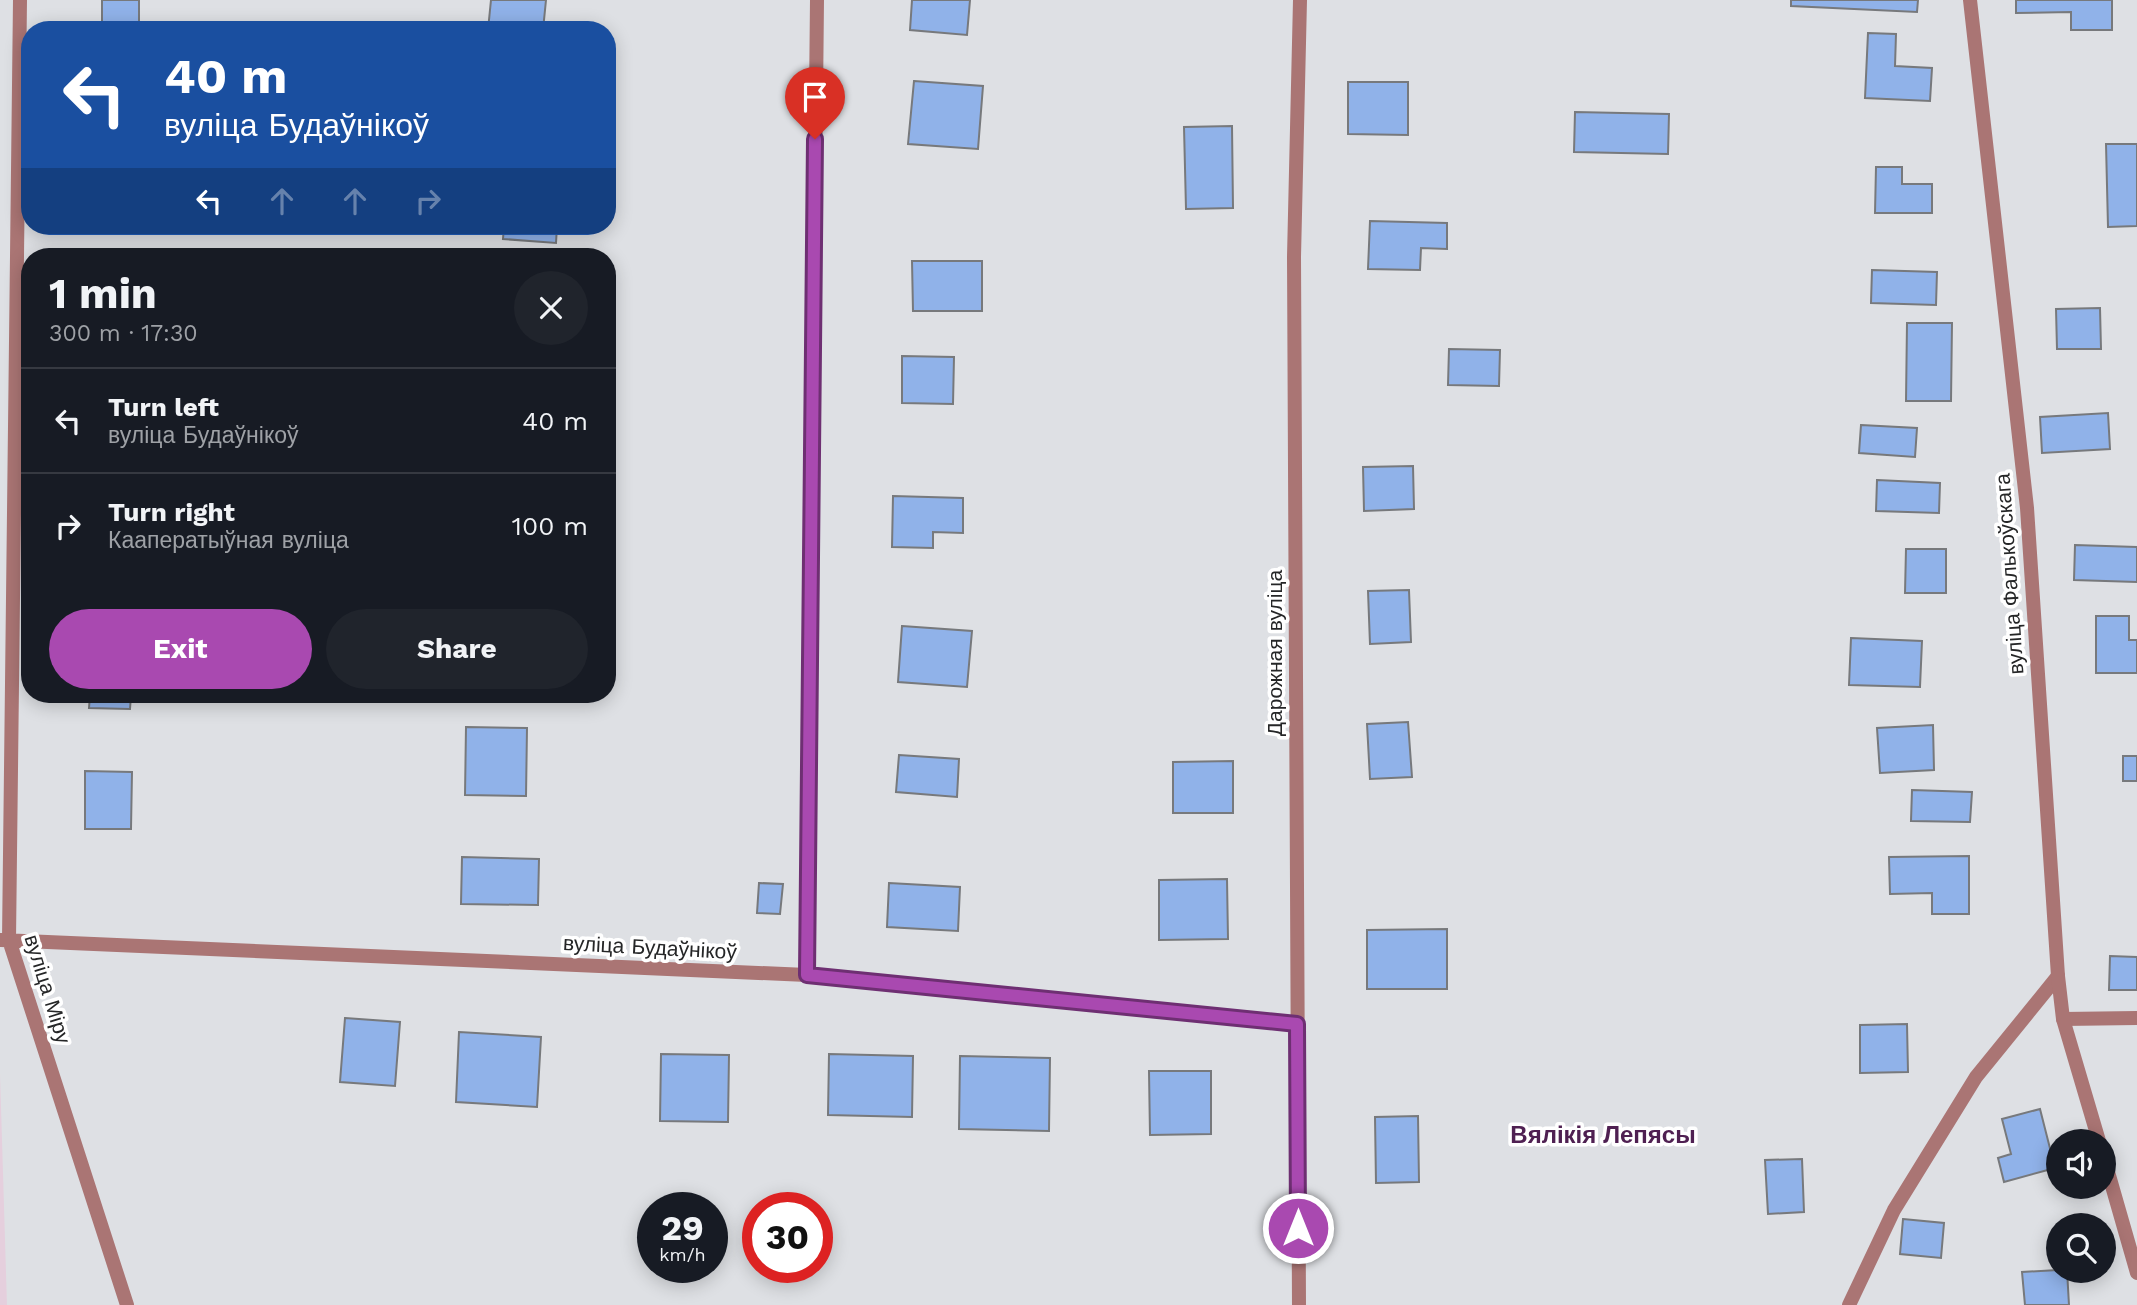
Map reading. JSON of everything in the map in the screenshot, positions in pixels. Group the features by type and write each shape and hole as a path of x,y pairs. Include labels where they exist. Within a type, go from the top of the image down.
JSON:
{"street":[{"name":"вуліца Міру","path":"20,0 4,940 127,1305"},
{"path":"807,975 817,0"},
{"name":"Дарожная вуліца","path":"1299,1305 1294,257 1300,0"},
{"name":"вуліца Фалькоўскага","path":"1970,0 2027,508 2058,976 2063,1019 2095,1129"},
{"name":"вуліца Будаўнікоў","path":"4,940 807,975 1297,1024"},
{"path":"1849,1305 1894,1210 1976,1077 2058,976"},
{"path":"2063,1019 2137,1018"},
{"path":"2116,1199 2137,1273"}],"shaded area":[{"path":"0,1073 7,1305 0,1305"}],"building":[{"path":"102,0 139,0 139,21 102,21"},
{"path":"491,0 546,0 544,21 489,21"},
{"path":"912,0 970,0 967,35 910,30"},
{"path":"1791,0 1918,0 1917,12 1791,6"},
{"path":"2016,0 2112,0 2112,30 2071,30 2071,12 2016,13"},
{"path":"1868,33 1896,34 1895,66 1932,68 1930,101 1865,98"},
{"path":"914,81 983,86 978,149 908,144"},
{"path":"1348,82 1408,82 1408,135 1348,134"},
{"path":"1575,112 1669,114 1668,154 1574,152"},
{"path":"1232,126 1233,208 1186,209 1184,127"},
{"path":"2106,144 2137,144 2137,226 2108,227"},
{"path":"1876,167 1902,167 1902,184 1932,184 1932,213 1875,213"},
{"path":"1370,221 1447,223 1447,249 1421,248 1420,270 1368,269"},
{"path":"503,235 556,235 556,243 503,239"},
{"path":"912,261 982,261 982,311 913,311"},
{"path":"1872,270 1937,272 1936,305 1871,303"},
{"path":"2100,308 2101,349 2057,349 2056,309"},
{"path":"1907,323 1952,323 1951,401 1906,401"},
{"path":"1449,349 1500,350 1499,386 1448,385"},
{"path":"902,356 954,357 953,404 902,403"},
{"path":"2108,413 2110,449 2042,453 2040,417"},
{"path":"1861,425 1917,428 1915,457 1859,453"},
{"path":"1413,466 1414,509 1364,511 1363,467"},
{"path":"1877,480 1940,483 1939,513 1876,511"},
{"path":"893,496 963,498 963,533 933,532 933,548 892,547"},
{"path":"2075,545 2137,547 2137,582 2074,580"},
{"path":"1906,549 1946,549 1946,593 1905,593"},
{"path":"1409,590 1411,642 1370,644 1368,591"},
{"path":"2096,616 2129,616 2129,640 2137,640 2137,673 2096,673"},
{"path":"902,626 972,631 967,687 898,682"},
{"path":"1851,638 1922,641 1920,687 1849,685"},
{"path":"89,703 130,703 130,709 89,708"},
{"path":"1408,722 1412,777 1370,779 1367,724"},
{"path":"1933,725 1934,770 1880,773 1877,728"},
{"path":"466,727 527,728 526,796 465,795"},
{"path":"899,755 959,759 957,797 896,792"},
{"path":"2123,756 2137,756 2137,781 2123,781"},
{"path":"1233,761 1233,813 1173,813 1173,762"},
{"path":"85,771 132,772 131,829 85,829"},
{"path":"1912,790 1972,792 1970,822 1911,821"},
{"path":"1969,856 1969,914 1932,914 1932,893 1890,894 1889,857"},
{"path":"462,857 539,859 538,905 461,904"},
{"path":"1227,879 1228,939 1159,940 1159,880"},
{"path":"759,883 783,884 780,914 757,913"},
{"path":"889,883 960,887 958,931 887,927"},
{"path":"1447,929 1447,989 1367,989 1367,930"},
{"path":"2110,956 2137,957 2137,990 2109,990"},
{"path":"345,1018 400,1022 395,1086 340,1082"},
{"path":"1907,1024 1908,1072 1860,1073 1860,1025"},
{"path":"459,1032 541,1037 537,1107 456,1102"},
{"path":"661,1054 729,1055 728,1122 660,1121"},
{"path":"829,1054 913,1056 912,1117 828,1115"},
{"path":"960,1056 1050,1058 1049,1131 959,1129"},
{"path":"1149,1071 1211,1071 1211,1134 1150,1135"},
{"path":"2040,1109 2046,1133 2046,1170 2004,1182 1998,1158 2011,1154 2002,1119"},
{"path":"1418,1116 1419,1182 1376,1183 1375,1117"},
{"path":"1802,1159 1804,1212 1768,1214 1765,1160"},
{"path":"1903,1219 1944,1223 1941,1258 1900,1254"},
{"path":"2046,1271 2046,1283 2068,1283 2069,1305 2025,1305 2022,1272"}],"district":[{"name":"Вялікія Лепясы","path":"1603,1135"}],"route":[{"path":"815,139 807,975 1297,1024 1298,1228"}]}
